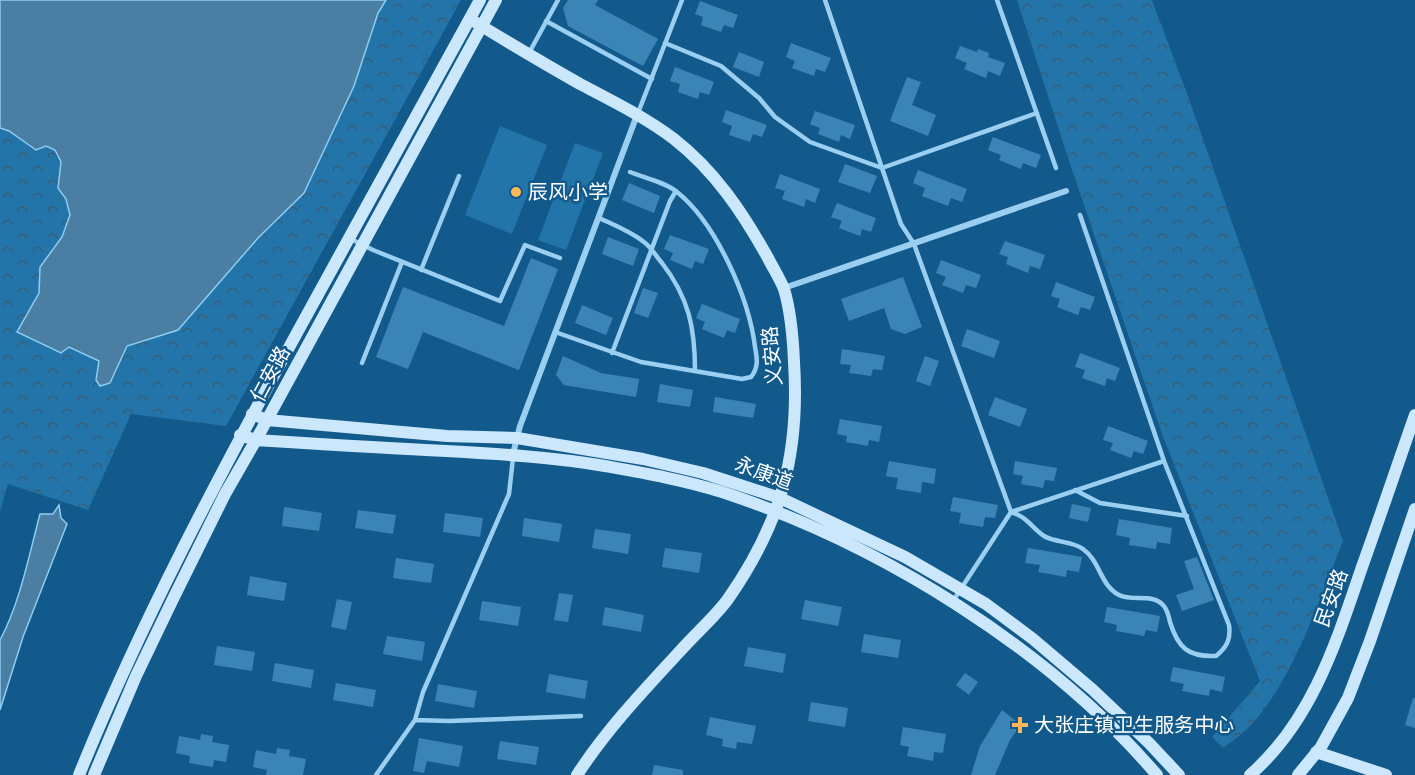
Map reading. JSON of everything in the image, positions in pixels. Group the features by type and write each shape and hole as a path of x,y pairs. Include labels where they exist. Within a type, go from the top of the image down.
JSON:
{"street":[{"name":"仁安路","path":"80,775 143,630 240,435 480,0"},
{"name":"仁安路","path":"94,775 136,676 225,494 496,0"},
{"name":"义安路","path":"470,19 528,55 637,115 673,139 694,157 732,198 758,240 783,288 792,334 795,429 790,462 776,512 727,601 627,708 577,775"},
{"path":"513,454 520,426 637,115"},
{"path":"783,288 1066,191"},
{"name":"永康道","path":"252,414 267,420 447,436 517,438 653,461 704,473 780,498 905,557 962,588 1033,639 1093,690 1179,775"},
{"name":"民安路","path":"1250,775 1268,760 1296,724 1318,684 1340,631 1415,415"},
{"name":"永康道","path":"240,435 256,440 513,454 602,465 665,477 721,492 776,512 885,563 953,602 1031,655 1083,699 1157,775"},
{"path":"1298,775 1316,752 1348,699 1415,509"},
{"path":"1316,752 1386,775"}],"lane":[{"path":"528,55 558,0"},
{"path":"637,115 682,0"},
{"path":"825,0 901,224 914,244 1011,512 1026,520 1045,537 1082,547 1092,557 1108,587 1120,596 1132,599 1149,598 1163,605 1175,637 1183,648 1194,655 1216,656 1229,642 1231,635 1229,625 1164,461 1080,215"},
{"path":"997,0 1056,168"},
{"path":"546,21 651,79"},
{"path":"665,43 721,66 759,98 775,117 810,142 882,168 1037,113"},
{"path":"555,332 640,362 742,379 751,377 756,371 757,363 748,313 738,282 717,243 697,213 676,191 630,172"},
{"path":"421,270 459,176"},
{"path":"612,352 670,201 676,191"},
{"path":"599,218 631,233 646,244 677,285 687,306 695,344 695,371"},
{"path":"349,238 421,270 500,301 525,245 560,258"},
{"path":"363,363 402,262"},
{"path":"376,775 415,720 423,692 508,494 513,454"},
{"path":"953,602 1011,512 1164,461"},
{"path":"1076,490 1100,503 1186,516"},
{"path":"415,720 449,721 581,716"}],"green space":[{"path":"0,0 461,0 226,426 131,414 88,510 8,484 0,511"},
{"path":"1017,0 1152,0 1189,99 1343,541 1303,639 1278,688 1264,710 1248,728 1223,748 1212,737 1260,681 1162,434"},
{"path":"500,126 547,145 512,234 465,215"},
{"path":"575,143 603,153 566,250 538,240"}],"shaded area":[{"path":"0,0 386,0 378,13 354,86 304,193 258,238 178,330 127,346 110,383 100,386 96,380 99,361 69,347 61,353 17,332 39,293 40,267 62,237 70,215 66,199 58,188 61,162 55,150 46,146 36,150 9,131 0,128"},
{"path":"59,505 61,518 67,524 23,637 0,710 0,640 19,595 40,514 53,514"}],"building":[{"path":"568,0 598,0 595,5 658,39 643,66 568,26 563,8"},
{"path":"700,1 738,15 733,28 724,25 721,32 701,25 703,17 695,14"},
{"path":"791,43 831,58 825,72 816,69 814,76 792,68 795,61 786,57"},
{"path":"960,46 977,52 978,49 989,53 988,57 1005,63 1000,76 988,71 986,78 964,69 967,63 955,58"},
{"path":"739,52 764,62 759,77 733,67"},
{"path":"675,67 714,82 709,95 700,92 698,99 678,92 680,84 670,81"},
{"path":"907,77 921,82 912,105 936,115 928,136 890,121"},
{"path":"726,110 767,125 762,137 753,134 750,142 729,135 732,126 722,122"},
{"path":"815,111 855,125 850,139 841,135 839,142 818,134 820,128 810,124"},
{"path":"993,137 1041,155 1036,168 1023,163 1021,169 999,160 1001,155 988,150"},
{"path":"845,164 877,176 870,193 838,182"},
{"path":"918,170 967,189 962,202 951,198 948,206 922,196 925,188 913,183"},
{"path":"780,174 820,189 815,203 806,199 804,207 782,199 785,191 775,188"},
{"path":"629,183 660,196 654,213 622,200"},
{"path":"837,203 876,218 871,232 862,229 860,236 839,228 842,221 831,217"},
{"path":"670,235 709,249 703,264 695,261 692,269 670,260 673,253 664,249"},
{"path":"608,237 639,249 633,266 602,254"},
{"path":"1005,241 1045,255 1040,269 1030,266 1028,273 1006,264 1008,257 999,254"},
{"path":"531,258 558,269 519,370 423,332 408,369 376,357 403,287 504,326"},
{"path":"941,260 981,275 976,288 966,285 963,293 942,285 946,277 936,273"},
{"path":"903,277 922,327 905,334 891,329 884,308 849,321 841,299"},
{"path":"1056,282 1095,297 1090,310 1081,307 1078,315 1057,307 1060,299 1051,296"},
{"path":"643,288 658,293 648,318 634,313"},
{"path":"702,304 740,319 735,333 727,330 724,338 702,329 705,322 696,318"},
{"path":"582,305 613,318 606,335 575,323"},
{"path":"967,329 1000,341 994,358 961,346"},
{"path":"842,349 885,356 882,370 873,369 871,376 849,373 851,365 840,364"},
{"path":"1080,353 1120,368 1115,381 1107,378 1105,386 1082,378 1085,370 1075,367"},
{"path":"563,356 601,373 639,379 636,397 564,385 556,375"},
{"path":"925,356 939,361 930,386 916,381"},
{"path":"660,384 693,390 690,407 657,402"},
{"path":"715,397 756,404 753,418 713,412"},
{"path":"995,397 1027,409 1020,427 988,415"},
{"path":"840,419 882,426 879,442 869,440 868,446 846,442 847,436 837,434"},
{"path":"1108,426 1148,441 1143,454 1134,451 1131,458 1110,450 1113,443 1103,440"},
{"path":"889,461 936,469 934,484 922,482 921,493 896,489 898,478 886,476"},
{"path":"1015,461 1057,468 1054,481 1045,480 1043,488 1021,484 1023,476 1013,474"},
{"path":"953,497 998,505 995,518 985,517 983,527 959,523 961,513 950,511"},
{"path":"1072,504 1091,508 1088,522 1069,518"},
{"path":"284,507 322,513 319,531 282,526"},
{"path":"358,510 396,515 393,534 355,528"},
{"path":"445,513 483,518 480,537 443,532"},
{"path":"524,518 562,524 559,542 522,536"},
{"path":"1119,519 1172,528 1170,544 1157,542 1156,549 1129,545 1130,538 1116,535"},
{"path":"595,529 631,534 628,554 592,548"},
{"path":"665,548 702,553 699,573 662,567"},
{"path":"1028,548 1082,557 1079,572 1067,570 1066,577 1038,572 1040,565 1025,563"},
{"path":"1197,557 1214,600 1182,611 1176,595 1194,589 1184,561"},
{"path":"396,558 434,564 431,583 393,578"},
{"path":"250,576 287,583 284,601 247,595"},
{"path":"559,593 573,595 568,622 554,620"},
{"path":"337,599 352,602 346,630 331,627"},
{"path":"805,600 842,607 838,626 801,619"},
{"path":"482,601 521,607 518,626 479,620"},
{"path":"605,607 644,615 641,632 602,625"},
{"path":"1107,607 1160,616 1157,632 1146,630 1144,636 1116,631 1117,625 1104,622"},
{"path":"864,634 901,640 898,658 861,652"},
{"path":"387,636 425,642 422,661 383,654"},
{"path":"217,646 255,652 252,671 214,665"},
{"path":"748,647 786,654 783,673 744,666"},
{"path":"275,663 314,670 311,688 272,681"},
{"path":"1173,667 1225,677 1222,692 1210,689 1209,696 1182,691 1184,684 1170,681"},
{"path":"965,673 978,682 969,695 956,685"},
{"path":"549,674 588,681 585,699 546,692"},
{"path":"336,683 376,690 373,707 333,700"},
{"path":"438,684 477,691 474,708 435,701"},
{"path":"1413,698 1415,698 1415,728 1405,725"},
{"path":"811,702 848,708 845,727 808,721"},
{"path":"1002,710 1021,725 1010,740 995,775 971,775 980,746"},
{"path":"710,717 756,726 752,744 737,742 736,749 722,746 723,739 706,735"},
{"path":"903,727 946,734 943,753 934,752 933,761 907,756 909,747 900,745"},
{"path":"201,734 213,736 212,742 229,745 226,762 214,760 213,767 189,763 190,756 176,753 179,736 200,740"},
{"path":"419,738 463,746 459,767 427,761 424,773 413,771"},
{"path":"500,741 539,747 536,765 497,759"},
{"path":"277,748 290,750 289,756 306,759 303,775 266,775 267,770 253,767 256,750 276,754"},
{"path":"654,765 683,770 683,775 652,775"}],"place":[{"name":"辰风小学","path":"516,192"},
{"name":"大张庄镇卫生服务中心","path":"1020,725"}]}
